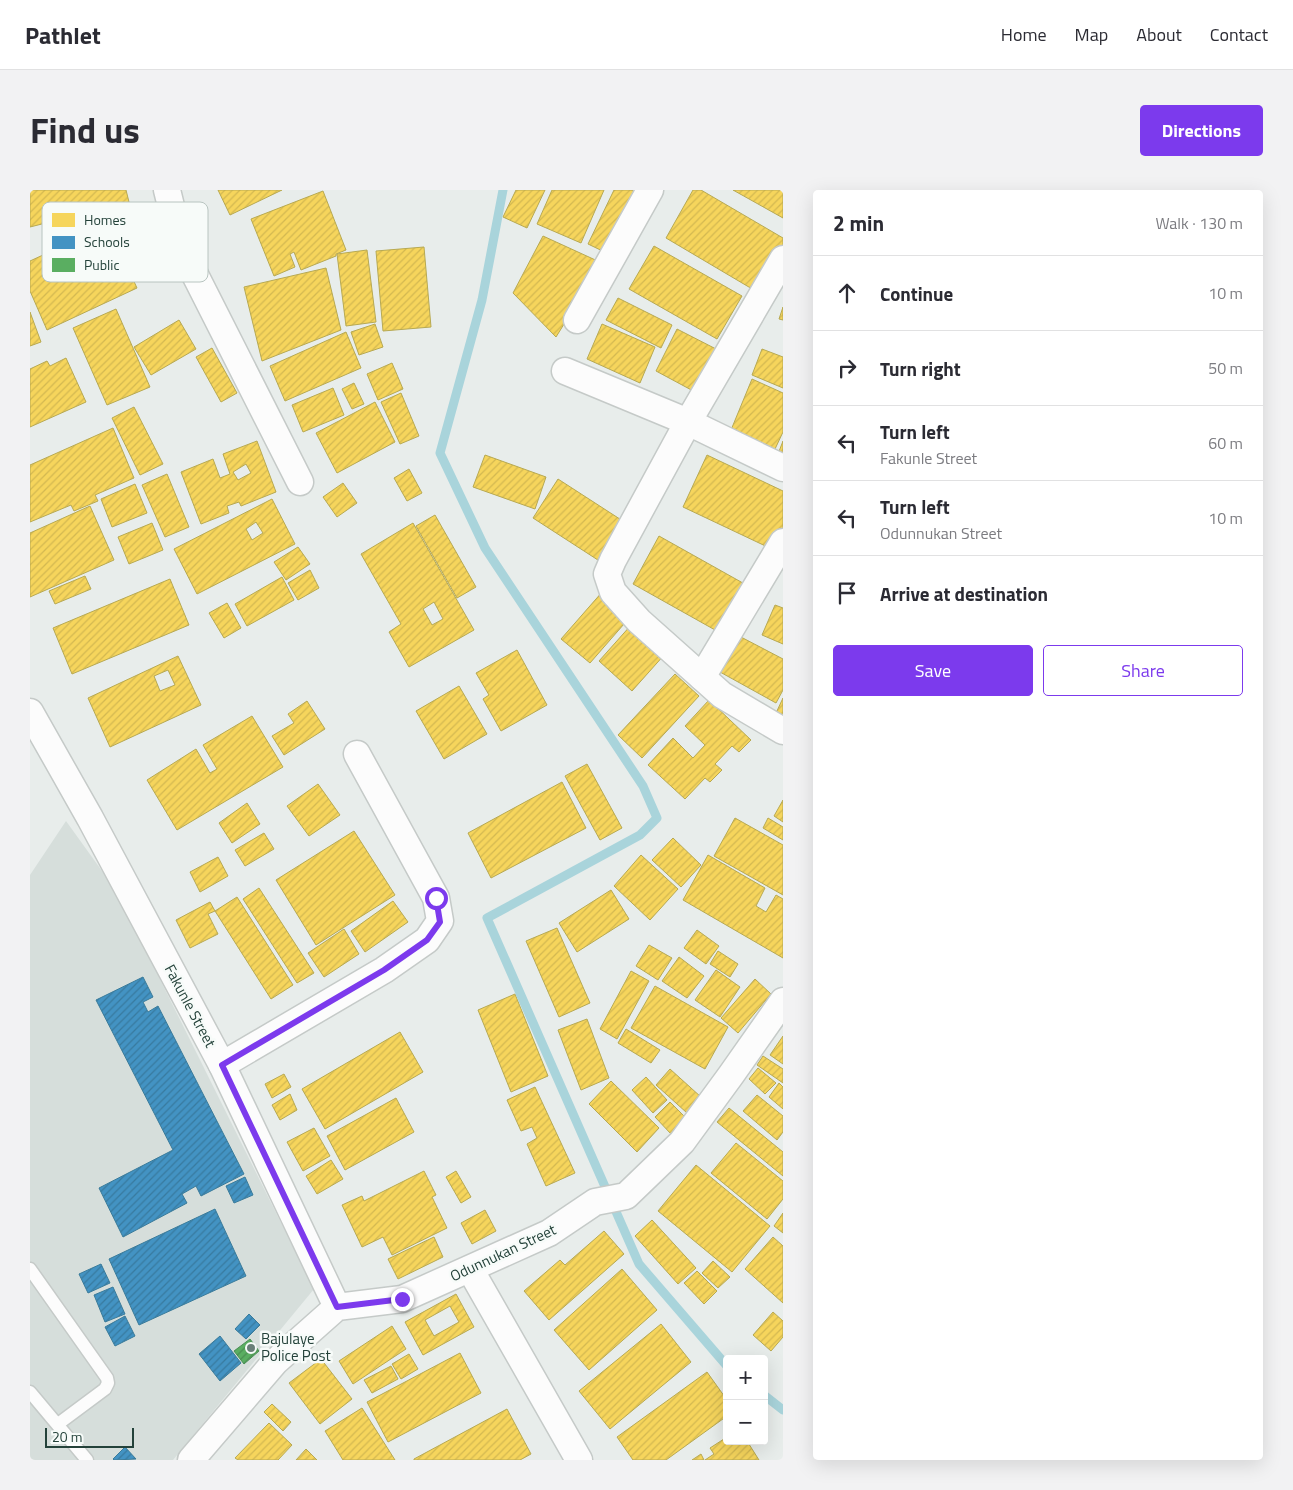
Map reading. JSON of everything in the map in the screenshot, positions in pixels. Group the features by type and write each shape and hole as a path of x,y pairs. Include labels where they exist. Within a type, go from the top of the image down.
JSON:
{"street":[{"path":"577,320 650,190"},
{"path":"783,259 688,422 607,574 613,592 639,621 722,695 783,731"},
{"path":"199,282 300,482"},
{"path":"565,371 688,422 783,468"},
{"path":"702,677 783,542"},
{"name":"Fakunle Street","path":"30,712 90,818 222,1065 337,1307"},
{"path":"222,1065 384,970 427,940 440,922 436,898 357,754"},
{"name":"Odunnukan Street","path":"337,1307 402,1299 550,1233 595,1202 626,1196 682,1142 783,1001"},
{"path":"470,1269 579,1460"},
{"path":"192,1460 275,1362 337,1307"}],"lane":[{"path":"30,1269 107,1378 108,1384 105,1389 58,1424"},
{"path":"30,1392 87,1460"}],"shaded area":[{"path":"66,821 115,889 314,1289 173,1460 30,1460 30,875"}],"building: Homes":[{"path":"30,190 126,190 129,202 42,202 42,224 30,227"},
{"path":"218,190 282,190 230,215"},
{"path":"516,190 545,190 527,228 503,217"},
{"path":"552,190 604,190 581,243 537,224"},
{"path":"614,190 631,190 642,195 613,256 588,244"},
{"path":"693,190 701,190 783,238 783,252 759,293 666,238"},
{"path":"733,190 783,190 783,218"},
{"path":"323,191 346,250 301,270 294,252 290,254 295,267 274,276 251,219"},
{"path":"543,236 602,263 556,337 513,293"},
{"path":"654,246 742,296 717,339 629,289"},
{"path":"424,247 431,327 383,331 376,251"},
{"path":"367,250 376,322 346,326 337,254"},
{"path":"42,255 42,282 134,282 137,288 47,330 30,291 30,261"},
{"path":"326,268 341,330 262,361 244,287"},
{"path":"618,298 672,325 661,348 606,320"},
{"path":"783,307 783,320 779,319"},
{"path":"116,309 150,387 107,405 73,328"},
{"path":"30,312 41,342 30,346"},
{"path":"179,320 196,349 151,375 134,347"},
{"path":"375,324 383,347 359,355 351,332"},
{"path":"602,324 655,347 640,383 587,359"},
{"path":"677,329 718,350 697,393 656,371"},
{"path":"346,332 361,368 285,401 270,366"},
{"path":"212,348 237,393 221,402 196,357"},
{"path":"762,349 783,357 783,388 752,375"},
{"path":"66,358 86,402 30,427 30,369 47,361 50,366"},
{"path":"392,363 403,389 378,400 367,374"},
{"path":"752,379 783,393 783,432 775,449 731,430"},
{"path":"354,383 364,404 352,409 342,389"},
{"path":"333,388 344,415 303,432 292,405"},
{"path":"401,393 419,436 400,444 381,402"},
{"path":"375,402 395,442 337,473 316,433"},
{"path":"134,407 163,464 140,475 112,418"},
{"path":"113,428 134,478 95,495 98,501 74,511 71,505 30,522 30,465"},
{"path":"257,441 276,492 241,506 239,502 227,506 229,513 201,524 181,472 213,459 220,478 230,474 223,454","holes":["246,464 251,473 238,480 233,472"]},
{"path":"783,441 783,456 778,454"},
{"path":"485,455 546,477 535,509 473,487"},
{"path":"707,455 783,491 783,535 776,551 683,507"},
{"path":"409,469 422,493 407,501 394,478"},
{"path":"167,474 189,527 165,537 142,485"},
{"path":"558,479 626,523 601,562 533,518"},
{"path":"343,483 357,503 337,517 323,497"},
{"path":"135,484 147,513 112,527 101,499"},
{"path":"272,499 295,544 197,594 174,549","holes":["256,522 263,533 252,540 246,529"]},
{"path":"90,506 114,560 30,597 30,533"},
{"path":"435,515 476,587 457,598 416,526"},
{"path":"152,523 163,550 129,564 118,537"},
{"path":"413,523 474,630 409,667 389,632 401,624 361,554","holes":["434,602 443,619 432,625 423,609"]},
{"path":"659,536 750,587 724,635 633,584"},
{"path":"298,547 310,564 286,580 274,562"},
{"path":"310,570 319,588 298,600 288,583"},
{"path":"85,576 91,589 55,604 49,591"},
{"path":"282,577 294,600 247,626 235,604"},
{"path":"170,579 189,625 72,674 53,628"},
{"path":"603,591 631,616 590,663 561,639"},
{"path":"227,603 241,628 224,638 209,613"},
{"path":"775,605 783,608 783,644 762,635"},
{"path":"632,624 665,654 632,691 599,661"},
{"path":"739,636 783,659 783,690 776,703 720,672"},
{"path":"517,650 547,705 501,731 483,699 489,695 476,673"},
{"path":"178,656 201,705 110,747 88,698","holes":["168,670 175,685 160,691 154,676"]},
{"path":"675,674 699,696 642,758 618,735"},
{"path":"459,686 487,734 444,759 416,711"},
{"path":"783,698 783,717 776,713"},
{"path":"709,700 751,740 739,752 732,746 715,764 722,770 710,782 705,778 685,799 648,765 673,738 693,758 705,745 685,726"},
{"path":"307,701 325,729 284,755 272,736 294,723 288,714"},
{"path":"252,716 283,767 177,830 147,780 196,749 210,773 217,769 203,745"},
{"path":"587,764 622,828 600,840 565,776"},
{"path":"562,782 586,828 491,878 468,833"},
{"path":"318,784 340,815 309,836 287,806"},
{"path":"783,800 783,822 774,816"},
{"path":"247,803 260,824 232,843 219,823"},
{"path":"735,818 783,845 783,895 714,856"},
{"path":"768,818 783,827 783,840 763,828"},
{"path":"354,831 395,895 316,945 276,880"},
{"path":"264,833 274,849 245,866 235,850"},
{"path":"673,838 701,865 681,887 652,860"},
{"path":"641,855 678,889 650,920 614,886"},
{"path":"708,855 765,888 756,906 766,912 776,895 783,899 783,958 683,900"},
{"path":"218,857 228,876 200,892 190,872"},
{"path":"259,888 314,973 297,983 243,899"},
{"path":"611,890 629,919 577,952 559,923"},
{"path":"237,897 293,985 271,999 215,911"},
{"path":"393,901 408,922 365,952 351,931"},
{"path":"210,902 215,911 208,914 218,934 190,948 176,920"},
{"path":"557,928 590,1003 559,1017 526,941"},
{"path":"344,929 359,954 324,977 308,953"},
{"path":"697,930 719,946 706,964 684,948"},
{"path":"649,945 672,958 658,980 636,966"},
{"path":"718,951 738,964 730,977 710,964"},
{"path":"679,957 704,976 687,998 662,981"},
{"path":"716,970 740,987 720,1017 695,1000"},
{"path":"631,971 649,981 617,1039 600,1029"},
{"path":"755,979 771,994 738,1033 721,1018"},
{"path":"655,986 728,1027 705,1069 631,1028"},
{"path":"515,994 548,1076 511,1092 478,1010"},
{"path":"587,1019 609,1078 581,1090 558,1030"},
{"path":"626,1029 660,1050 651,1063 618,1043"},
{"path":"400,1032 423,1072 325,1129 302,1089"},
{"path":"783,1036 783,1064 770,1055"},
{"path":"763,1056 783,1069 783,1083 757,1065"},
{"path":"758,1068 776,1083 765,1094 749,1079"},
{"path":"670,1069 701,1097 687,1113 656,1085"},
{"path":"284,1074 291,1087 272,1098 265,1084"},
{"path":"646,1077 667,1100 653,1113 632,1090"},
{"path":"611,1081 659,1128 637,1152 589,1104"},
{"path":"779,1083 783,1087 783,1109 769,1097"},
{"path":"535,1087 575,1173 546,1186 527,1144 537,1138 532,1127 521,1131 507,1100"},
{"path":"290,1094 297,1110 280,1120 272,1105"},
{"path":"757,1095 783,1116 783,1132 777,1140 743,1111"},
{"path":"396,1098 414,1132 345,1170 327,1136"},
{"path":"670,1102 687,1119 671,1134 655,1117"},
{"path":"729,1108 783,1152 783,1176 717,1122"},
{"path":"314,1128 330,1156 303,1171 287,1142"},
{"path":"736,1143 783,1181 783,1199 767,1219 711,1173"},
{"path":"331,1160 343,1179 317,1194 306,1176"},
{"path":"696,1165 770,1226 732,1272 658,1211"},
{"path":"424,1171 436,1195 432,1197 447,1228 392,1255 383,1237 362,1247 342,1205 362,1196 364,1201"},
{"path":"456,1171 471,1197 461,1203 446,1177"},
{"path":"485,1210 496,1231 472,1244 461,1223"},
{"path":"783,1213 783,1233 774,1226"},
{"path":"652,1220 696,1268 678,1284 635,1236"},
{"path":"604,1231 624,1254 549,1320 524,1291 560,1260 565,1265"},
{"path":"434,1237 443,1257 398,1279 388,1259"},
{"path":"773,1237 783,1246 783,1303 745,1269"},
{"path":"713,1261 730,1277 718,1288 702,1273"},
{"path":"622,1269 657,1310 589,1370 554,1330"},
{"path":"697,1271 717,1291 704,1304 684,1283"},
{"path":"456,1294 474,1327 423,1355 405,1322","holes":["450,1306 459,1322 434,1336 425,1320"]},
{"path":"773,1312 783,1321 783,1337 771,1351 753,1335"},
{"path":"661,1324 691,1362 610,1429 579,1391"},
{"path":"392,1326 406,1349 353,1384 339,1361"},
{"path":"460,1353 481,1393 388,1442 367,1402"},
{"path":"409,1354 418,1369 401,1379 392,1364"},
{"path":"321,1359 352,1399 320,1424 289,1383"},
{"path":"391,1366 398,1379 372,1393 364,1380"},
{"path":"707,1372 723,1394 723,1419 666,1460 633,1460 617,1437"},
{"path":"272,1404 291,1422 283,1431 264,1412"},
{"path":"362,1408 395,1460 343,1460 325,1431"},
{"path":"507,1409 531,1454 520,1460 414,1460 414,1459"},
{"path":"269,1423 292,1445 278,1460 238,1460 235,1458"},
{"path":"723,1440 723,1445 750,1445 759,1460 705,1460 714,1454 710,1448"},
{"path":"306,1449 317,1460 296,1460"},
{"path":"701,1454 704,1460 692,1460"}],"building: Schools":[{"path":"143,977 153,997 143,1002 148,1012 158,1006 244,1174 201,1196 196,1186 182,1194 187,1203 123,1237 99,1188 173,1150 96,1000"},
{"path":"245,1177 253,1195 234,1203 226,1186"},
{"path":"215,1209 246,1276 139,1325 109,1259"},
{"path":"101,1264 110,1283 88,1293 79,1274"},
{"path":"113,1287 125,1314 105,1322 94,1295"},
{"path":"249,1314 260,1325 246,1339 235,1329"},
{"path":"125,1316 135,1336 115,1346 105,1327"},
{"path":"220,1336 241,1363 220,1381 199,1354"},
{"path":"125,1447 136,1459 114,1460 113,1459"}],"building: Public":[{"path":"250,1339 259,1351 244,1364 234,1351"}],"waterway":[{"path":"503,190 482,300 440,453 485,548 643,786 657,818 640,835 487,918 639,1264 723,1361"},
{"path":"768,1398 783,1410"}],"place":[{"name":"Bajulaye Police Post","path":"251,1348"}],"route":[{"path":"402,1299 337,1307 222,1065 384,970 427,940 440,922 436,898"}]}
